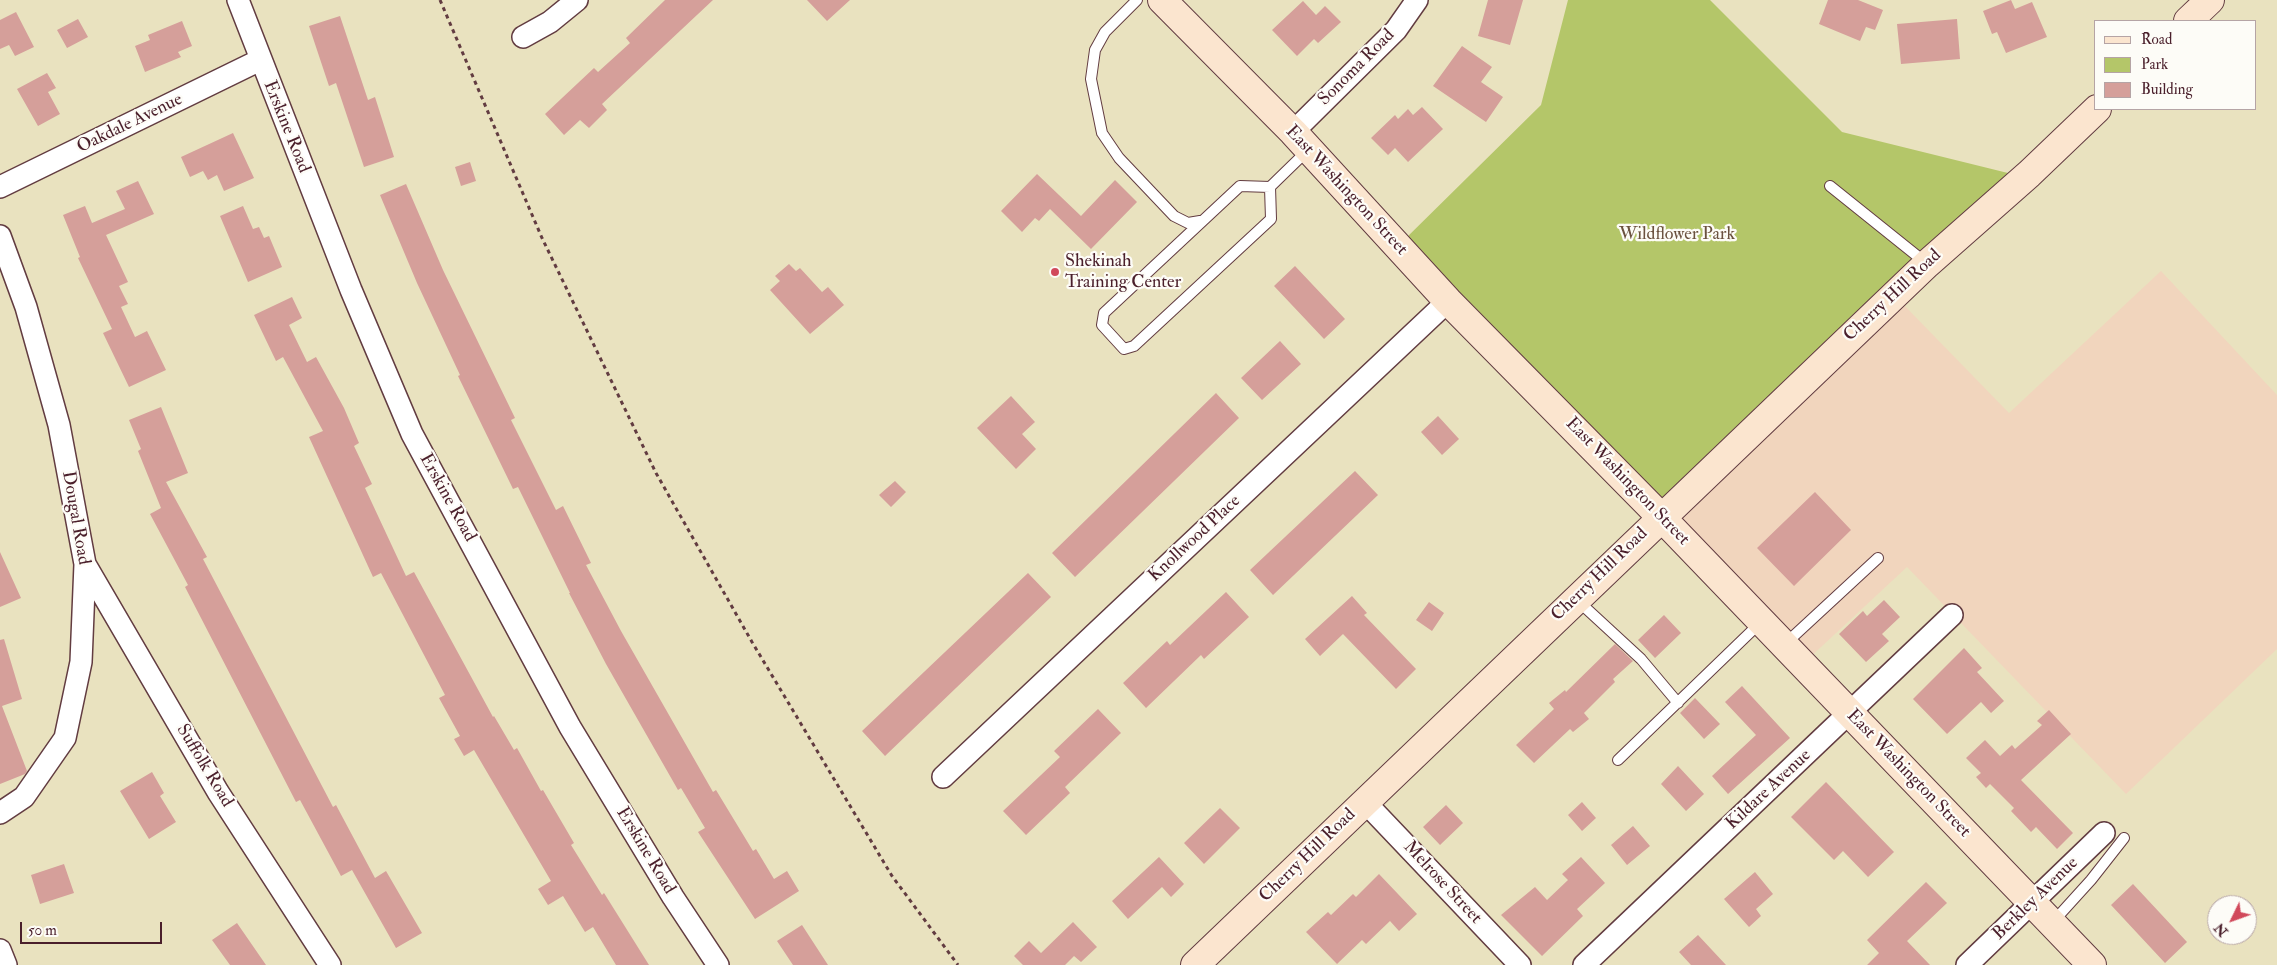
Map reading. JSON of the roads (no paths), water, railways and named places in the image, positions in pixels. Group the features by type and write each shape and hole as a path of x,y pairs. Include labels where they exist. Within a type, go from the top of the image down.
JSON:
{"street":[{"name":"Erskine Road","path":"238,0 351,290 412,434 570,727 673,897 718,965"},
{"path":"523,37 550,22 577,0"},
{"name":"East Washington Street","path":"1162,0 1300,140 1448,301 1661,517 2092,965"},
{"name":"Sonoma Road","path":"1300,140 1396,30 1417,0"},
{"path":"2189,20 2210,0"},
{"name":"Oakdale Avenue","path":"0,187 260,60"},
{"name":"Cherry Hill Road","path":"1195,965 1364,801 1927,264 2029,174 2096,110"},
{"name":"Dougal Road","path":"0,236 26,307 59,424 85,564 81,662 65,738 24,797 0,813"},
{"name":"Knollwood Place","path":"943,777 1448,301"},
{"name":"Suffolk Road","path":"85,564 218,792 330,965"},
{"name":"Kildare Avenue","path":"1584,965 1952,615"},
{"name":"Melrose Street","path":"1364,801 1520,965"},
{"name":"Berkley Avenue","path":"1967,965 2032,903 2114,835"},
{"path":"0,950 6,965"}],"lane":[{"path":"1137,0 1105,32 1095,50 1091,79 1102,133 1119,158 1174,216 1188,223 1200,221"},
{"path":"1270,187 1240,186 1200,221 1104,313 1102,325 1124,349 1134,346 1271,219 1270,187 1300,140"},
{"path":"1830,186 1927,264"},
{"path":"1784,645 1878,558"},
{"path":"1576,599 1641,659 1678,703"},
{"path":"1618,760 1762,622"},
{"path":"2052,923 2091,880 2114,835"}],"place":[{"name":"Shekinah Training Center","path":"1055,272"}],"park label":[{"name":"Wildflower Park","path":"1677,235"}]}
